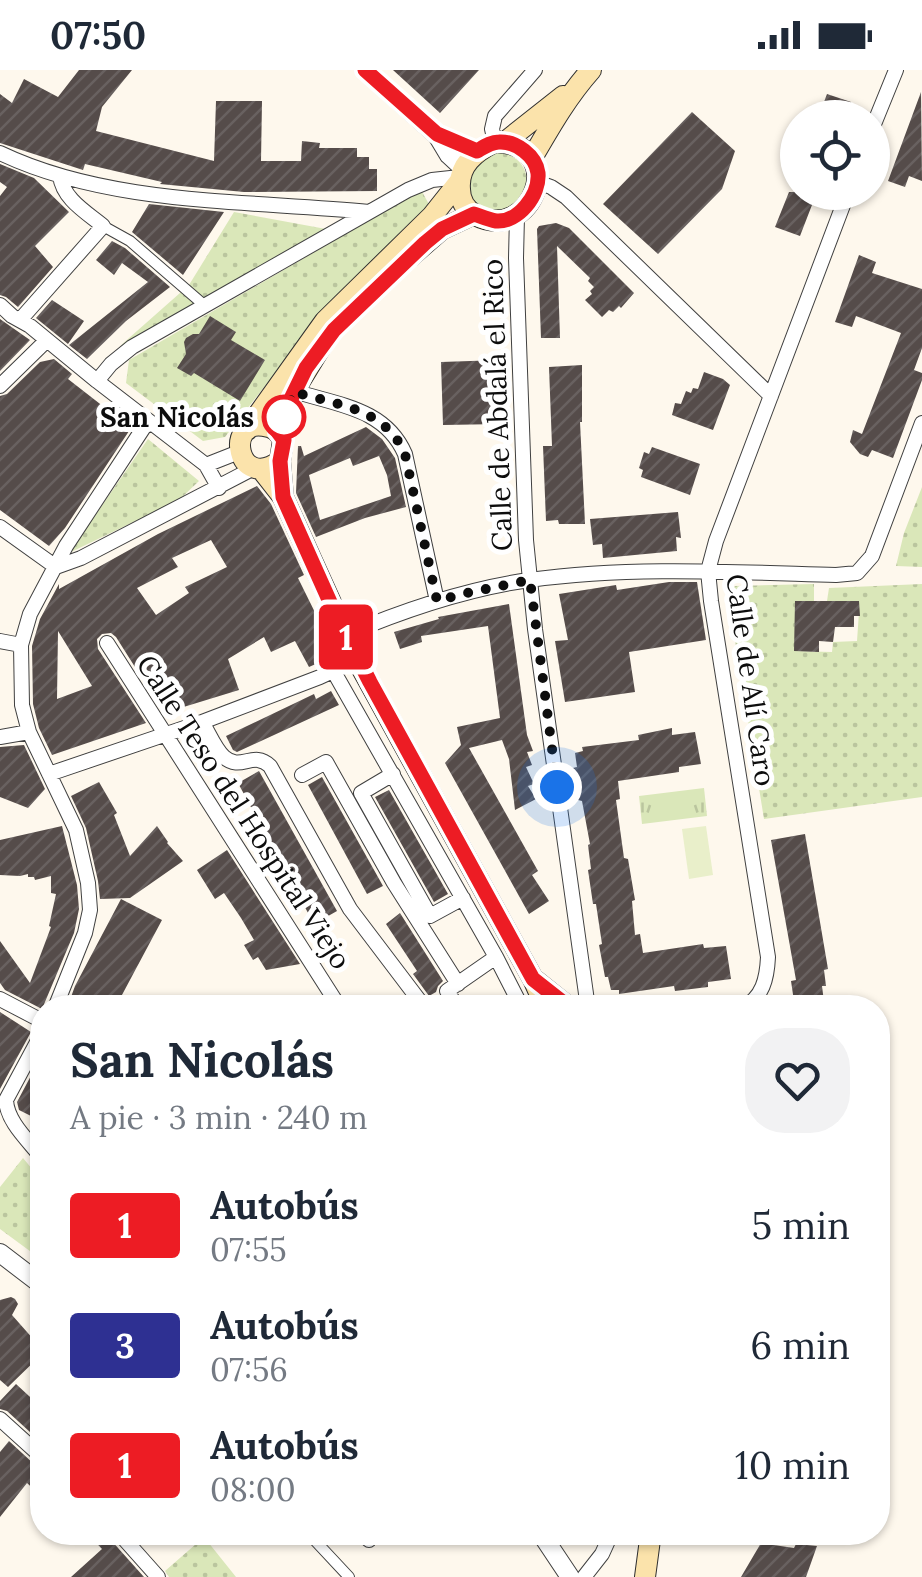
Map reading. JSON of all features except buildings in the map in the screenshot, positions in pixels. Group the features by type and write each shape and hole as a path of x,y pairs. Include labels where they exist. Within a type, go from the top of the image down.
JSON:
{"main road":[{"path":"532,158 591,70"},
{"path":"554,995 533,979 357,660 283,497 240,440 325,321 432,216 461,175 492,145 577,86"},
{"path":"461,175 460,200 474,214 498,222 517,216 538,182 538,170 521,148 492,145"},
{"path":"278,432 306,368 334,330 425,243 442,229 474,214"},
{"path":"247,430 257,425 268,426 284,440 259,462"},
{"path":"646,1574 649,1545"}],"street":[{"path":"97,381 121,354 370,212 432,180 461,175 437,134 365,70"},
{"path":"437,134 492,145 494,116 535,70"},
{"path":"884,100 896,70"},
{"path":"0,153 60,176 199,199 370,212"},
{"path":"60,176 68,196 103,226 130,241 204,306"},
{"path":"538,182 566,197 771,396"},
{"name":"Calle de Alí Caro","path":"757,995 767,976 768,956 708,570 841,210"},
{"name":"Calle de Abdalá el Rico","path":"517,216 525,522 568,995"},
{"path":"20,320 103,226"},
{"path":"0,305 206,465 220,488"},
{"path":"0,386 48,340"},
{"path":"294,392 365,412 397,436 405,454 437,601"},
{"path":"61,995 78,957 90,910 88,883 76,830 29,732 22,706 21,645 30,614 66,546 148,422"},
{"path":"345,635 437,601 530,580 708,570 857,573 872,556 922,423"},
{"path":"206,465 259,462"},
{"path":"56,566 81,558 220,488 259,462"},
{"path":"0,526 56,566"},
{"path":"0,641 21,645"},
{"name":"Calle Teso del Hospital Viejo","path":"107,643 332,995"},
{"path":"49,774 202,722 357,660"},
{"path":"334,672 515,995"},
{"path":"202,722 229,761 255,759 270,766 350,910 415,995"},
{"path":"0,736 29,732"},
{"path":"302,775 326,762 454,995"},
{"path":"393,774 362,793 430,916 463,898"},
{"path":"452,988 496,957"},
{"path":"0,999 30,1015"},
{"path":"30,1055 6,1100 7,1110 30,1142"},
{"path":"0,1252 30,1276"},
{"path":"0,1418 30,1446"},
{"path":"130,1545 158,1577"},
{"path":"319,1545 348,1577"},
{"path":"549,1545 570,1577"},
{"path":"584,1577 606,1545"},
{"path":"602,1554 602,1577"}],"green space":[{"path":"504,152 523,166 526,184 516,201 496,212 474,202 470,184 480,162"},
{"path":"421,190 430,206 324,311 225,437 203,441 126,383 129,360"},
{"path":"234,212 326,229 120,346 189,285"},
{"path":"148,439 199,481 179,500 69,553"},
{"path":"922,487 922,567 896,566 904,533"},
{"path":"814,584 814,601 795,601 795,651 832,652 833,642 857,641 859,612 827,601 829,588 922,584 922,797 764,819 728,597 735,586"},
{"path":"704,788 707,816 642,824 639,796"},
{"path":"706,826 713,875 689,879 682,829"},
{"path":"23,1158 30,1166 30,1251 0,1229 0,1187"},
{"path":"195,1545 210,1545 236,1577 169,1577 165,1571"}],"bus line":[{"name":"1","path":"365,70 437,134 477,151 495,142 521,148 538,170 538,182 517,216 498,222 474,214 442,229 334,330 306,368 278,432 284,440 280,461 283,497 357,660 533,979 553,995"}],"place":[{"name":"San Nicolás","path":"284,417"}],"route":[{"path":"284,417 294,392 365,412 397,436 405,454 437,601 530,580 557,787"}]}
